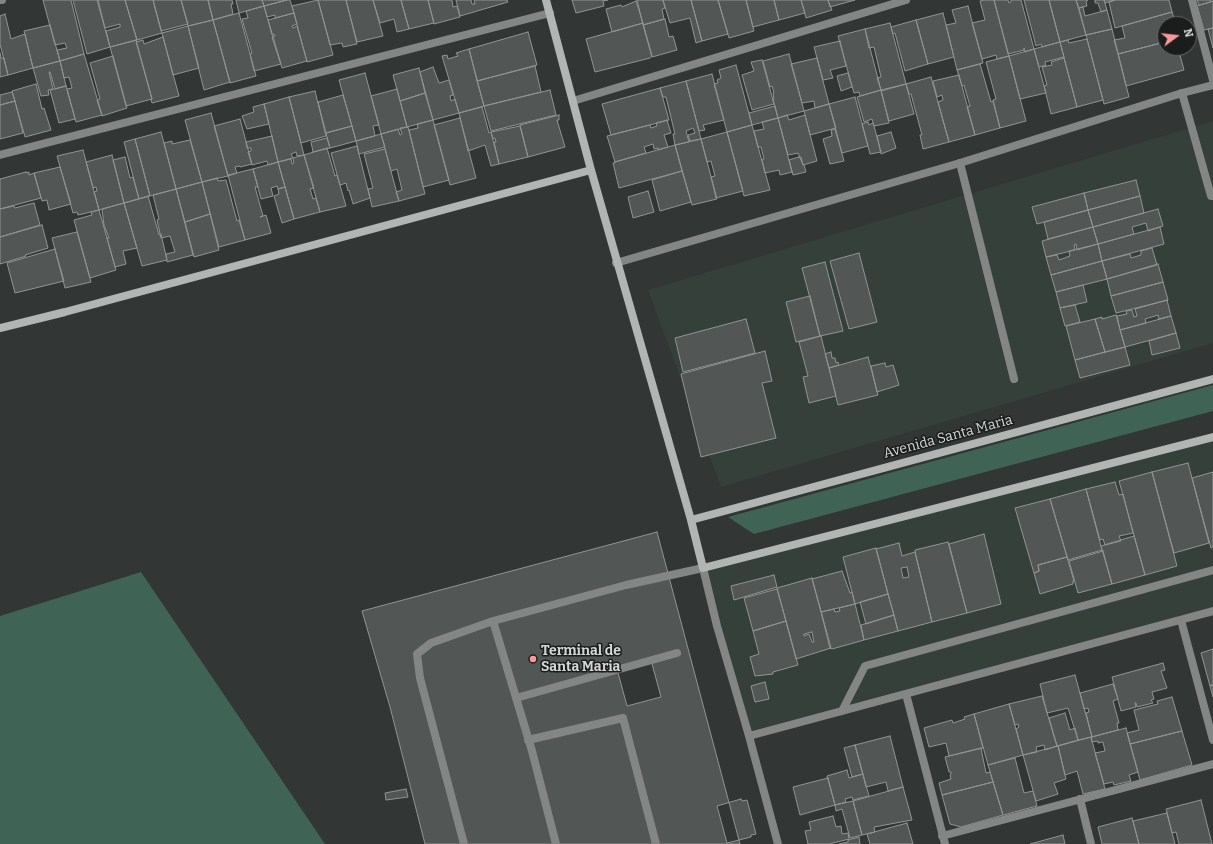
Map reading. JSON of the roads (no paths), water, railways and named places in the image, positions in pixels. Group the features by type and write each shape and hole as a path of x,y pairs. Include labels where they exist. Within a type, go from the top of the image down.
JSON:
{"main road":[{"path":"546,0 590,170 691,520 703,568 1213,437"},
{"path":"0,328 65,312 590,170"},
{"name":"Avenida Santa Maria","path":"691,520 1213,379"}],"street":[{"path":"573,102 906,0"},
{"path":"1192,0 1213,80"},
{"path":"0,155 550,13"},
{"path":"616,263 960,163 1182,93 1213,85"},
{"path":"1182,93 1211,196 1213,196"},
{"path":"960,163 1014,379"},
{"path":"464,844 420,678 417,654 431,643 493,621 626,585 703,568 717,626 778,844"},
{"path":"842,711 865,666 1213,570"},
{"path":"749,736 1213,611"},
{"path":"1181,620 1213,740"},
{"path":"493,621 528,740 556,844"},
{"path":"516,698 677,653"},
{"path":"906,694 944,840 1080,799 1213,764"},
{"path":"528,740 623,718 656,844"},
{"path":"1080,799 1091,844"}],"place":[{"name":"Terminal de Santa Maria","path":"533,659"}]}
